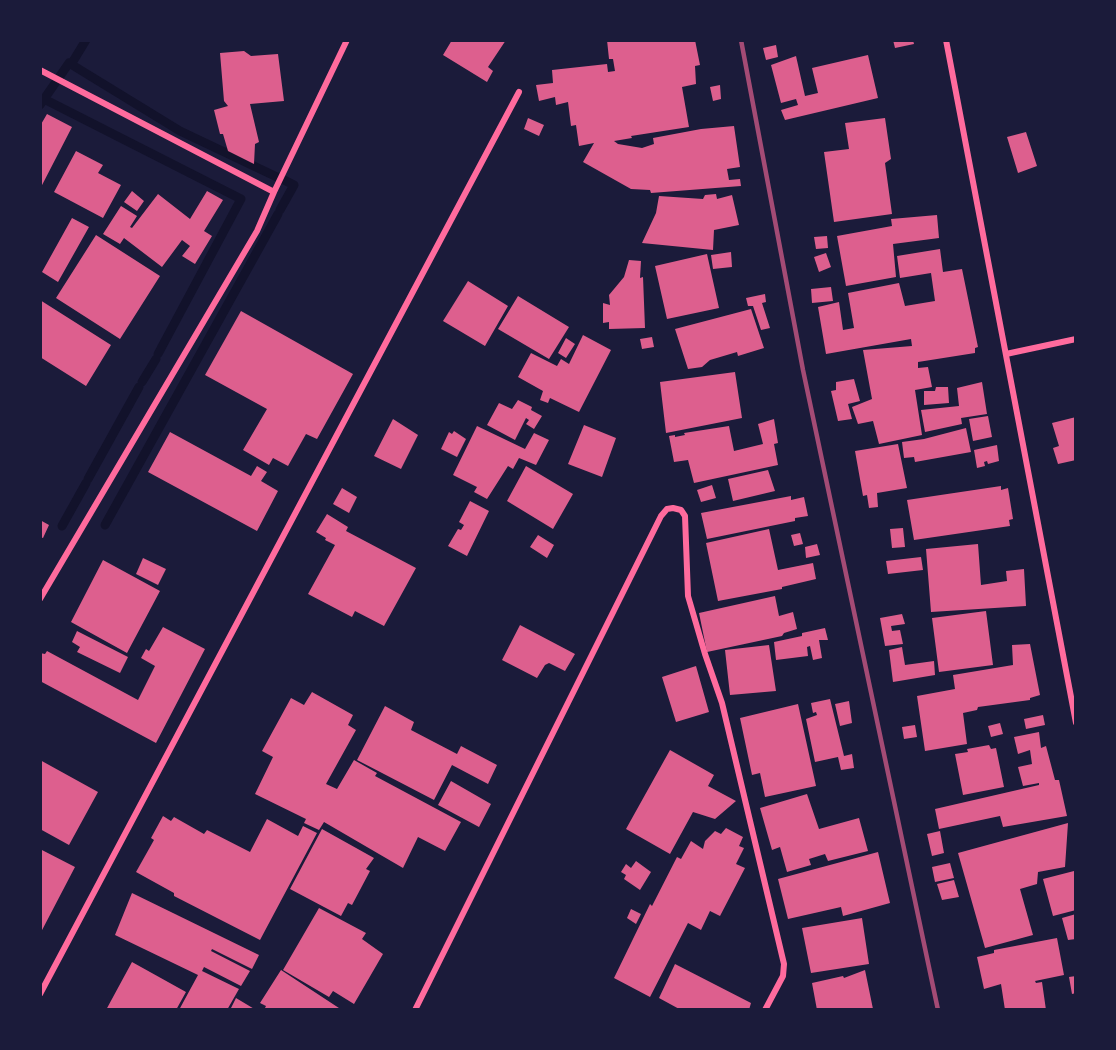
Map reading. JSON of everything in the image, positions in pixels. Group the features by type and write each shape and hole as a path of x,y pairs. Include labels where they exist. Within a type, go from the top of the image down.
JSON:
{"street":[{"path":"40,599 257,231 347,40"},
{"path":"946,40 1076,723"},
{"path":"40,70 274,192"},
{"path":"40,994 519,92"},
{"path":"1006,354 1076,339"},
{"path":"415,1010 661,516 667,509 673,507 681,510 685,516 688,596 722,703 784,964 783,976 765,1010"}],"building":[{"path":"452,40 506,40 488,67 493,71 487,82 443,55"},
{"path":"607,40 695,40 700,65 695,66 696,84 682,87 689,127 614,141 618,144 642,148 654,144 653,138 701,129 734,126 740,167 727,169 729,180 740,179 741,186 651,193 650,190 631,189 583,162 594,143 579,146 576,125 571,126 568,102 556,105 555,97 539,101 536,85 553,83 552,70 607,64 608,72 615,71 613,59 609,59"},
{"path":"893,40 913,40 914,44 895,48"},
{"path":"776,45 778,57 766,60 763,48"},
{"path":"244,51 251,56 278,54 284,101 250,104 259,142 255,144 254,164 228,151 223,134 220,134 214,110 228,106 224,101 220,53"},
{"path":"868,55 878,98 785,120 781,110 798,105 796,99 781,103 771,65 796,56 805,96 818,93 812,68"},
{"path":"720,85 721,99 713,101 710,87"},
{"path":"47,114 72,127 40,189 40,126"},
{"path":"528,118 544,125 539,136 524,129"},
{"path":"885,118 891,159 885,163 892,214 834,222 824,152 849,149 845,123"},
{"path":"1026,132 1037,166 1018,173 1007,137"},
{"path":"76,151 103,165 98,173 121,185 103,218 54,192"},
{"path":"132,191 144,201 137,211 124,202"},
{"path":"207,191 223,200 204,231 212,236 195,264 182,256 190,246 182,240 162,267 124,238 120,244 103,234 121,206 137,216 130,227 132,228 158,194 190,219"},
{"path":"716,194 717,199 732,195 739,225 714,230 713,250 642,243 656,213 659,196 703,199 705,195"},
{"path":"937,215 939,238 893,244 896,277 846,286 837,236 892,226 891,219"},
{"path":"72,218 89,227 58,282 42,272"},
{"path":"96,235 160,276 120,339 56,298"},
{"path":"827,236 828,248 816,249 814,237"},
{"path":"940,249 943,272 962,269 978,347 975,348 975,353 918,362 918,368 928,367 932,387 915,390 922,435 879,444 873,421 858,424 852,407 872,399 863,350 912,346 911,339 826,354 818,307 839,302 843,330 854,328 848,293 899,283 905,306 935,301 931,273 900,278 897,256"},
{"path":"731,252 732,267 713,269 711,255"},
{"path":"826,253 831,267 819,272 814,257"},
{"path":"707,254 719,308 667,319 655,266"},
{"path":"629,260 641,261 640,278 643,277 645,328 609,329 609,322 603,323 603,303 610,305 609,295 624,277"},
{"path":"468,281 508,306 485,346 443,321"},
{"path":"831,287 833,301 812,303 811,289"},
{"path":"765,294 766,302 762,303 770,328 761,330 753,306 748,306 746,298"},
{"path":"518,296 569,327 549,359 498,329"},
{"path":"40,300 111,345 86,386 40,357"},
{"path":"751,309 764,348 738,356 737,352 710,360 702,367 688,369 675,329"},
{"path":"241,311 353,374 317,439 306,434 288,466 273,458 269,465 243,450 267,409 205,375"},
{"path":"583,335 611,350 579,412 550,398 548,403 540,400 543,391 518,377 531,353 557,366 561,359 569,364"},
{"path":"652,337 654,347 642,349 640,339"},
{"path":"566,338 575,344 566,358 558,353"},
{"path":"735,372 742,418 666,433 660,382"},
{"path":"854,379 860,401 848,404 852,419 838,421 831,391 836,390 836,382"},
{"path":"982,382 987,414 961,418 962,424 925,432 921,410 959,406 957,388"},
{"path":"936,387 948,387 949,403 924,405 924,391 935,391"},
{"path":"518,400 532,407 531,410 542,416 534,429 526,424 529,420 526,418 515,440 487,425 499,403 512,409"},
{"path":"988,416 992,437 973,441 969,419"},
{"path":"1076,417 1076,460 1058,464 1053,448 1059,446 1052,423"},
{"path":"393,419 418,435 401,469 374,456"},
{"path":"774,419 778,443 774,444 778,465 694,483 688,460 674,462 669,436 675,435 675,437 685,435 684,433 729,426 734,451 763,444 758,424"},
{"path":"584,425 616,438 602,477 568,464"},
{"path":"477,426 525,449 534,433 549,440 536,465 519,458 513,469 508,466 487,499 474,492 477,487 453,475"},
{"path":"966,428 971,452 915,462 914,457 904,458 902,442"},
{"path":"454,431 466,439 457,457 441,449 449,432 452,434"},
{"path":"170,432 251,476 257,466 267,472 261,481 278,491 257,531 148,472"},
{"path":"898,444 907,488 877,493 878,507 869,508 867,495 863,496 855,451"},
{"path":"997,445 999,461 988,464 987,461 984,462 985,466 977,468 974,450"},
{"path":"526,466 573,494 553,529 507,501"},
{"path":"768,470 775,491 733,501 728,479"},
{"path":"712,485 716,498 701,502 697,490"},
{"path":"1001,486 1001,490 1008,488 1013,519 1009,520 1010,526 914,540 907,500"},
{"path":"342,488 357,497 349,513 333,504"},
{"path":"791,496 791,500 804,497 808,516 795,518 795,521 707,539 701,513"},
{"path":"470,501 489,511 467,556 448,546 458,529 461,530 464,525 459,522"},
{"path":"327,514 348,527 346,531 416,568 384,626 355,611 352,617 308,594 335,545 316,532"},
{"path":"40,520 49,525 43,538 40,537"},
{"path":"903,528 905,547 892,548 890,529"},
{"path":"769,529 778,570 813,563 816,579 782,587 782,589 718,601 706,543"},
{"path":"800,533 803,544 794,546 791,535"},
{"path":"538,535 554,545 547,558 530,547"},
{"path":"817,544 820,555 806,558 805,547"},
{"path":"978,544 981,585 1007,581 1006,571 1024,569 1026,606 931,612 926,549"},
{"path":"921,557 923,570 888,574 886,561"},
{"path":"143,558 166,569 158,585 136,574"},
{"path":"103,560 160,591 127,653 71,622"},
{"path":"775,596 779,616 793,612 797,629 784,633 782,636 707,652 699,613"},
{"path":"986,611 993,665 939,672 932,618"},
{"path":"902,614 905,624 891,626 892,631 900,630 903,644 885,646 880,618"},
{"path":"520,625 575,654 565,671 549,663 545,665 537,678 502,660"},
{"path":"163,627 205,649 156,743 40,681 40,653 45,654 47,651 138,700 155,666 141,658 146,649 149,651"},
{"path":"825,628 828,640 819,640 822,658 813,660 810,646 807,647 808,656 776,660 774,642"},
{"path":"77,631 128,657 120,673 77,652 80,647 72,642"},
{"path":"1030,644 1040,695 1030,700 978,707 977,710 963,713 967,744 925,751 917,696 955,689 953,675 1013,665 1012,645"},
{"path":"769,645 776,691 730,695 725,650"},
{"path":"902,647 905,665 934,661 935,675 893,682 889,650"},
{"path":"696,666 709,712 676,722 662,677"},
{"path":"312,692 353,715 348,725 356,730 326,784 337,789 354,760 377,773 375,776 461,822 445,851 418,837 403,868 324,822 319,830 304,823 306,819 255,794 273,757 262,751 291,698 304,705"},
{"path":"830,699 844,756 852,754 854,768 841,770 838,757 815,762 806,719 817,715 816,712 813,713 811,703"},
{"path":"849,701 852,723 840,726 835,704"},
{"path":"798,704 816,786 765,797 760,773 752,775 740,718"},
{"path":"385,706 414,722 411,730 457,754 461,746 497,765 488,784 452,765 434,800 357,760"},
{"path":"1043,715 1045,725 1026,729 1024,719"},
{"path":"1000,723 1003,734 991,737 988,726"},
{"path":"915,725 917,737 904,739 902,727"},
{"path":"1039,732 1041,748 1046,746 1055,780 1059,780 1067,816 1003,827 1000,816 939,829 935,809 1039,785 1039,783 1023,786 1018,767 1032,764 1030,750 1018,754 1014,737"},
{"path":"989,745 991,749 996,748 1004,787 963,795 955,754"},
{"path":"670,750 714,775 708,786 736,801 715,819 693,812 670,854 626,829"},
{"path":"40,760 98,792 69,845 40,829"},
{"path":"451,781 491,804 479,827 438,805"},
{"path":"807,794 819,829 859,818 868,851 828,861 825,854 809,859 811,865 787,872 780,847 772,850 760,808"},
{"path":"163,816 171,821 174,817 204,834 207,830 250,852 267,819 298,836 303,826 317,833 260,940 174,896 174,893 136,872 154,840 151,838"},
{"path":"1068,823 1065,867 1038,872 1037,884 1020,889 1033,935 985,948 958,853"},
{"path":"726,828 743,837 739,846 744,848 736,864 745,868 720,916 710,911 701,930 688,923 650,997 614,978 650,904 652,906 677,857 681,859 691,841 703,849 705,841 715,831 721,834"},
{"path":"322,829 374,858 366,869 370,871 352,905 348,903 341,916 290,889"},
{"path":"940,831 944,853 932,856 927,834"},
{"path":"40,849 75,867 40,934"},
{"path":"878,852 890,903 843,916 841,907 788,919 778,879"},
{"path":"636,861 651,872 640,890 624,879 626,875 621,872 626,864 631,868"},
{"path":"950,863 954,878 935,882 932,867"},
{"path":"1074,871 1076,910 1053,916 1043,879"},
{"path":"954,880 959,897 942,900 937,884"},
{"path":"132,893 259,955 252,969 212,949 211,951 250,971 241,986 204,967 202,971 239,989 227,1010 179,1010 198,975 115,935"},
{"path":"319,908 366,933 362,939 383,954 354,1004 333,991 329,997 283,970"},
{"path":"631,909 641,914 636,924 627,918"},
{"path":"1076,914 1076,939 1068,940 1062,918"},
{"path":"862,918 869,964 811,973 802,928"},
{"path":"1057,938 1064,975 1035,981 1036,983 1042,982 1046,1010 1005,1010 1001,984 984,989 977,957 994,953 994,950"},
{"path":"132,962 186,992 176,1010 106,1010"},
{"path":"675,964 751,1003 749,1010 681,1010 659,998"},
{"path":"281,970 342,1010 264,1010 266,1006 260,1003"},
{"path":"865,970 873,1009 817,1010 812,983 843,976 844,978"},
{"path":"1076,976 1076,993 1072,994 1069,977"},
{"path":"236,998 256,1010 230,1010"}],"waterway":[{"path":"72,63 86,40"},
{"path":"40,105 69,63 180,131 279,178"},
{"path":"44,99 241,199 158,354"},
{"path":"280,210 294,185 284,180"},
{"path":"105,525 278,214"},
{"path":"142,382 156,359"},
{"path":"88,479 139,387"},
{"path":"62,526 86,483"}],"railway":[{"path":"741,40 803,370 938,1010"}]}
